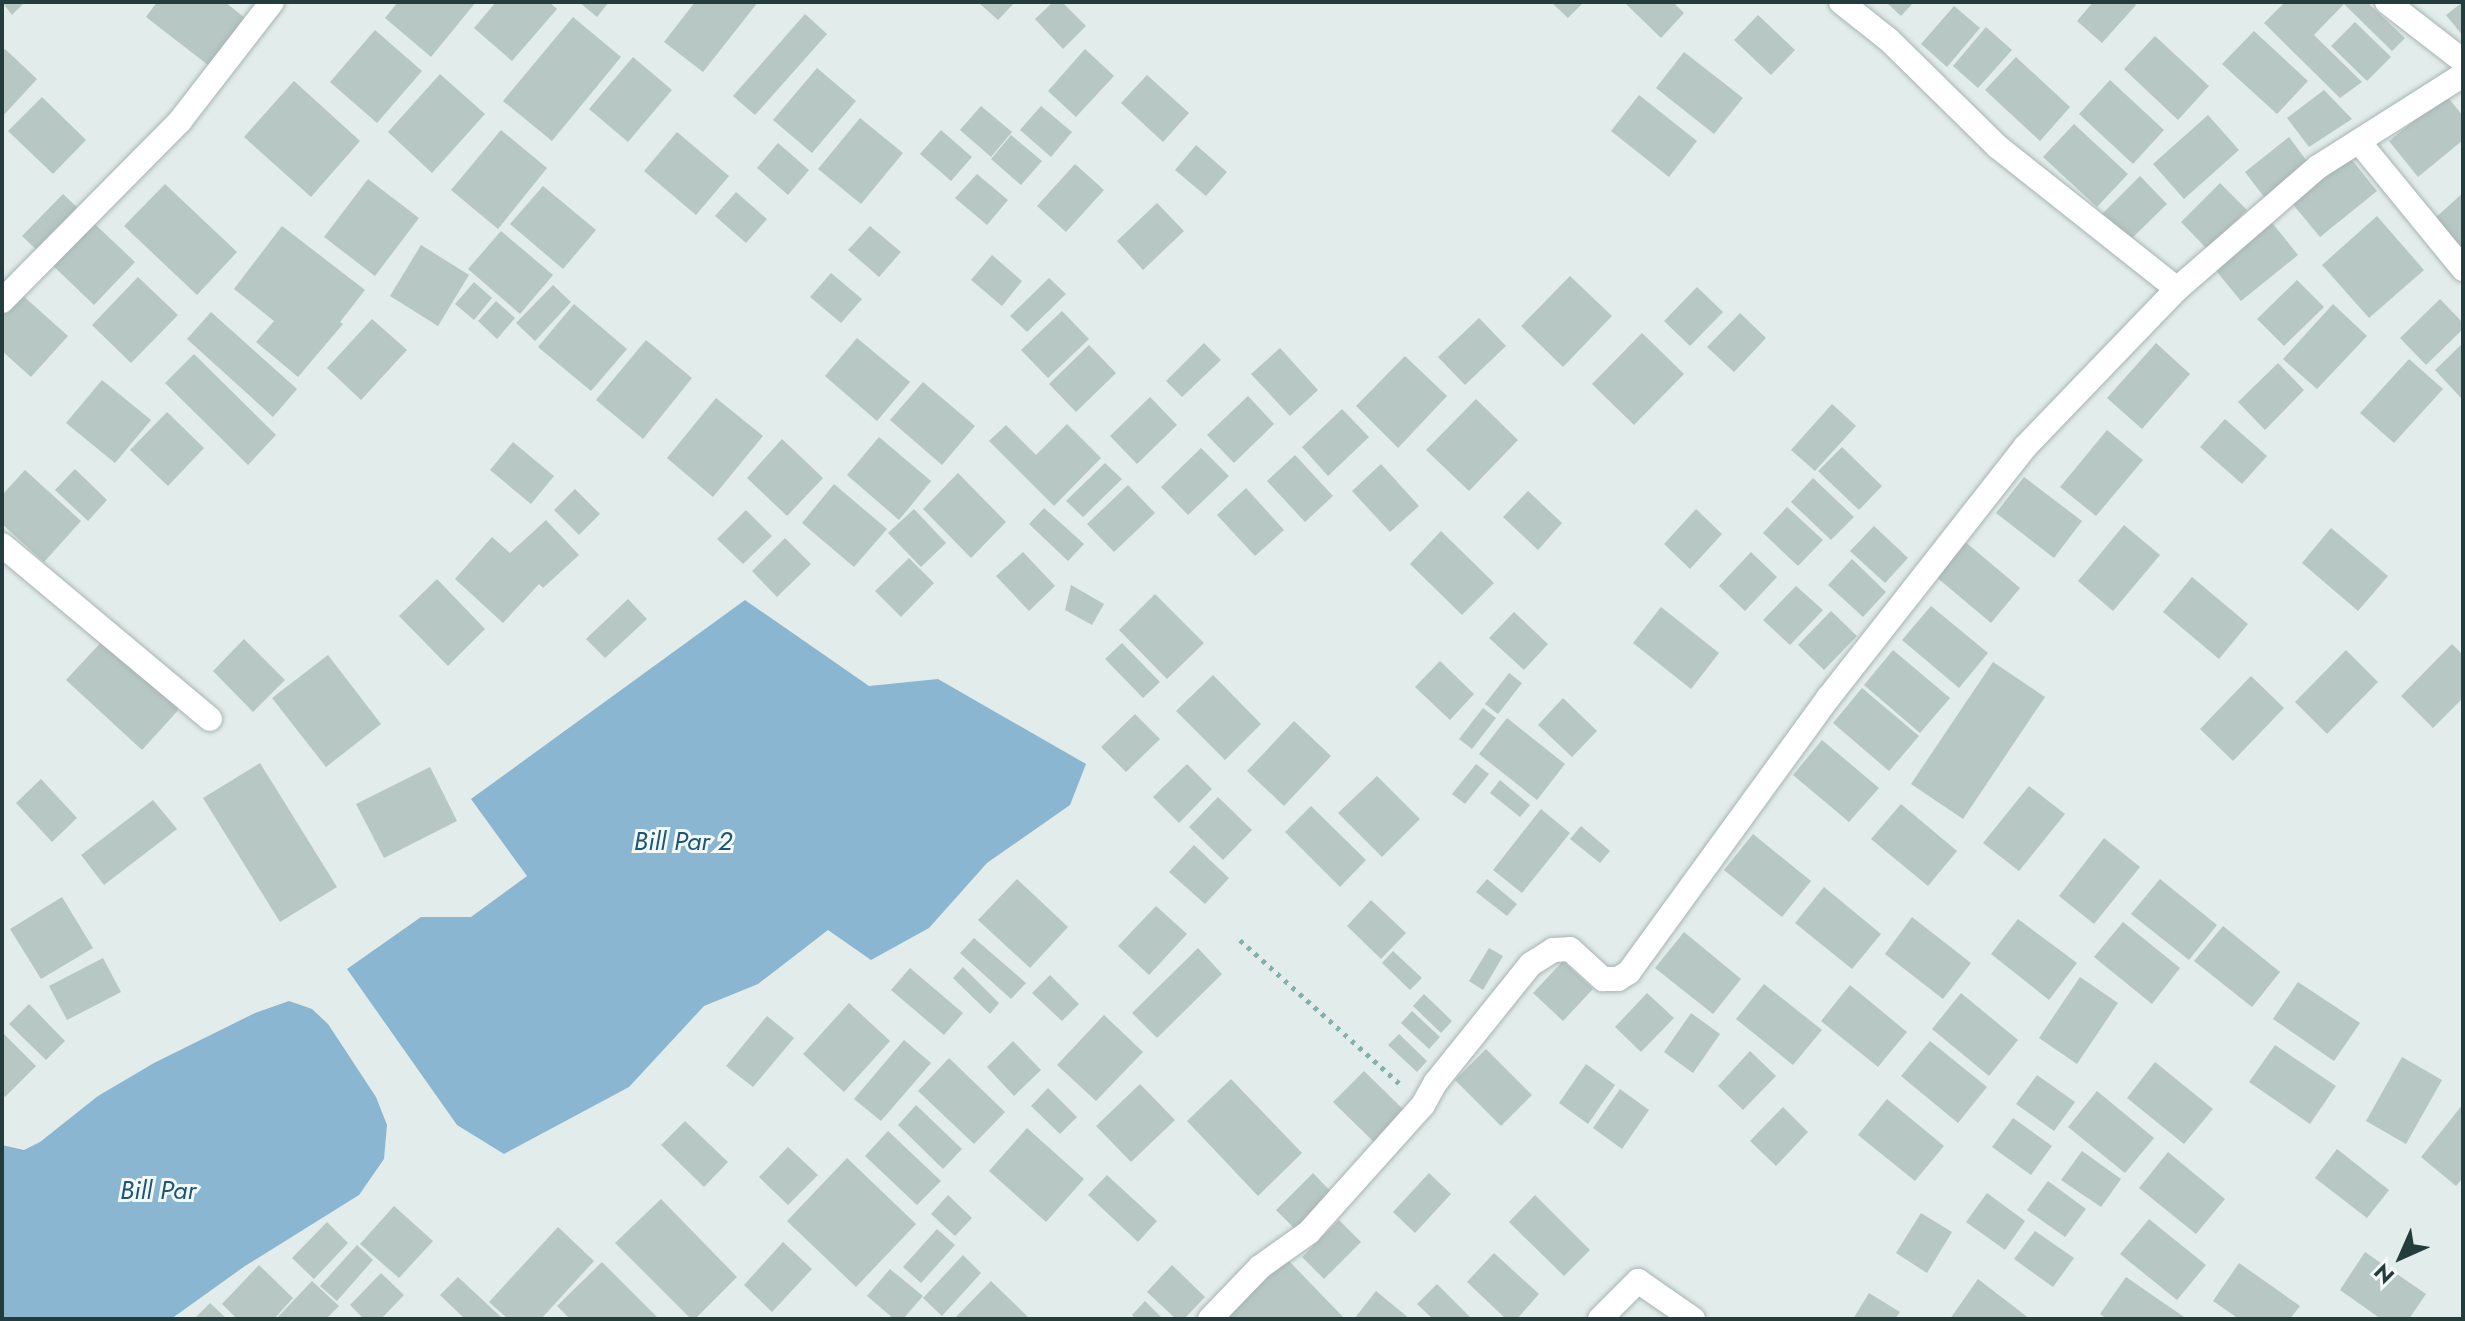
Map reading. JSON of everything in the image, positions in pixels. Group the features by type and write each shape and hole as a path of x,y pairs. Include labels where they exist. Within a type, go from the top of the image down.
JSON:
{"street":[{"path":"2,301 180,121 272,2"},
{"path":"1841,2 1889,40 1998,147 2177,289"},
{"path":"2387,2 2463,61"},
{"path":"1210,1319 1260,1267 1309,1232 1423,1105 1436,1082 1531,964 1553,950 1570,949 1603,979 1618,979 1629,972 1829,697 2025,447 2177,289 2318,167 2463,75"},
{"path":"2360,143 2463,269"},
{"path":"2,545 210,719"},
{"path":"1600,1319 1638,1281 1693,1319"}],"path":[{"path":"1240,940 1423,1105"}],"water":[{"name":"Bill Par 2","path":"745,600 869,686 938,679 1086,764 1070,805 987,863 929,928 871,960 828,930 758,984 704,1006 629,1087 504,1154 457,1125 347,969 421,917 471,917 527,876 471,799"},
{"name":"Bill Par","path":"289,1001 312,1009 328,1024 376,1097 387,1125 384,1159 359,1195 245,1266 171,1319 2,1319 2,1145 24,1150 40,1142 98,1096 154,1063 255,1013"}],"building":[{"path":"2,2 25,2 12,15"},
{"path":"157,2 225,2 245,18 208,65 146,17"},
{"path":"398,2 476,2 431,57 385,18"},
{"path":"496,2 549,2 557,9 512,61 474,28"},
{"path":"579,2 609,2 597,17"},
{"path":"695,2 758,2 703,72 664,42"},
{"path":"978,2 1015,2 998,20"},
{"path":"1053,2 1062,2 1086,26 1063,49 1035,19"},
{"path":"1551,2 1584,2 1568,18"},
{"path":"1624,2 1673,2 1684,13 1661,38"},
{"path":"1886,2 1914,2 1901,16"},
{"path":"2093,2 2132,2 2136,5 2102,43 2077,21"},
{"path":"2285,2 2367,2 2405,38 2392,51 2344,4 2314,35 2362,82 2340,98 2264,23"},
{"path":"2463,2 2463,36 2446,15"},
{"path":"1954,6 1980,28 1947,67 1921,44"},
{"path":"805,14 827,34 755,115 733,96"},
{"path":"1758,15 1795,50 1771,75 1734,40"},
{"path":"573,17 621,57 552,141 503,101"},
{"path":"2355,22 2391,57 2367,81 2331,46"},
{"path":"1986,27 2012,50 1978,88 1953,66"},
{"path":"375,30 422,71 377,123 330,82"},
{"path":"2254,31 2308,81 2277,114 2222,64"},
{"path":"2155,36 2209,86 2178,120 2124,69"},
{"path":"5,49 37,79 2,117 2,52"},
{"path":"1085,49 1114,76 1076,117 1048,91"},
{"path":"1684,52 1743,98 1714,134 1656,88"},
{"path":"633,57 672,90 628,142 589,109"},
{"path":"2016,57 2070,107 2040,141 1985,90"},
{"path":"817,68 856,101 812,153 773,120"},
{"path":"440,74 485,114 432,173 388,132"},
{"path":"1147,75 1189,113 1163,142 1121,103"},
{"path":"2110,80 2164,130 2133,164 2079,114"},
{"path":"294,81 360,141 311,197 244,137"},
{"path":"2324,90 2352,119 2309,147 2287,118"},
{"path":"1639,95 1697,141 1669,177 1611,131"},
{"path":"2446,95 2463,116 2463,140 2418,177 2389,141"},
{"path":"42,97 86,140 53,174 8,131"},
{"path":"981,106 1012,132 991,157 960,130"},
{"path":"1041,106 1072,132 1051,157 1020,130"},
{"path":"2208,115 2239,150 2184,199 2153,164"},
{"path":"860,118 903,153 861,204 818,169"},
{"path":"2074,124 2128,174 2097,207 2043,157"},
{"path":"501,130 547,168 498,229 451,190"},
{"path":"941,130 972,157 951,181 920,154"},
{"path":"677,132 729,176 696,215 644,171"},
{"path":"1011,135 1042,161 1021,185 991,159"},
{"path":"2289,137 2312,168 2268,202 2245,172"},
{"path":"778,143 809,170 788,195 757,168"},
{"path":"1196,145 1227,172 1206,196 1175,170"},
{"path":"2348,155 2377,191 2320,237 2291,202"},
{"path":"1075,164 1104,190 1066,232 1037,206"},
{"path":"977,174 1008,200 987,225 955,198"},
{"path":"2140,176 2167,204 2127,243 2101,215"},
{"path":"368,179 419,218 375,276 324,237"},
{"path":"2220,183 2247,210 2207,249 2181,222"},
{"path":"165,184 237,252 197,295 124,226"},
{"path":"543,186 596,230 563,269 510,224"},
{"path":"736,192 767,219 746,243 715,216"},
{"path":"2463,193 2463,250 2435,218"},
{"path":"63,194 135,262 94,305 22,236"},
{"path":"1157,203 1184,231 1143,270 1117,241"},
{"path":"2377,216 2424,270 2369,318 2322,265"},
{"path":"2269,219 2298,255 2241,301 2212,266"},
{"path":"282,226 365,290 340,322 343,324 298,377 256,342 274,321 234,289"},
{"path":"870,226 901,252 879,277 848,250"},
{"path":"501,231 553,275 520,314 468,269"},
{"path":"421,245 469,275 438,326 390,296"},
{"path":"992,255 1022,281 1002,306 971,280"},
{"path":"831,273 862,299 841,323 810,297"},
{"path":"1570,276 1612,316 1563,367 1521,326"},
{"path":"2,277 68,336 31,377 2,351"},
{"path":"138,277 178,315 131,363 92,325"},
{"path":"1049,278 1066,294 1027,332 1010,316"},
{"path":"2297,280 2324,307 2284,346 2257,319"},
{"path":"474,282 492,298 474,320 455,304"},
{"path":"553,285 571,302 535,341 516,323"},
{"path":"1697,287 1723,312 1690,346 1664,321"},
{"path":"2440,299 2463,323 2463,329 2426,365 2400,338"},
{"path":"496,301 515,318 497,339 478,321"},
{"path":"574,304 627,349 591,391 538,347"},
{"path":"2333,304 2367,336 2317,389 2283,359"},
{"path":"1062,311 1089,339 1048,378 1021,350"},
{"path":"211,312 297,389 273,417 187,339"},
{"path":"1740,313 1766,338 1734,372 1707,347"},
{"path":"1479,318 1506,346 1465,385 1438,357"},
{"path":"372,319 407,350 361,400 327,368"},
{"path":"1642,333 1684,374 1634,425 1592,384"},
{"path":"857,338 910,382 877,421 825,376"},
{"path":"646,340 692,378 643,439 596,400"},
{"path":"1204,343 1221,360 1182,397 1166,381"},
{"path":"2156,343 2190,374 2142,429 2107,398"},
{"path":"2463,343 2463,396 2461,398 2435,370"},
{"path":"1089,345 1116,373 1076,412 1049,384"},
{"path":"1280,348 1318,390 1290,416 1251,374"},
{"path":"194,354 276,435 248,465 165,383"},
{"path":"1405,356 1447,396 1398,448 1356,406"},
{"path":"2409,359 2443,389 2394,443 2360,413"},
{"path":"2278,363 2304,390 2265,430 2238,402"},
{"path":"102,380 151,420 115,463 66,423"},
{"path":"923,382 975,426 942,465 890,420"},
{"path":"1248,396 1274,424 1234,463 1207,435"},
{"path":"1150,397 1177,425 1137,464 1110,436"},
{"path":"716,398 763,436 713,497 667,458"},
{"path":"1476,399 1518,440 1469,491 1426,450"},
{"path":"1832,404 1856,426 1815,471 1791,450"},
{"path":"1342,409 1369,437 1328,476 1302,447"},
{"path":"167,412 204,448 168,486 130,450"},
{"path":"2225,419 2267,456 2242,484 2200,447"},
{"path":"1067,424 1101,458 1054,506 989,441 1006,425 1036,455"},
{"path":"2107,430 2143,460 2096,516 2060,487"},
{"path":"879,437 931,481 899,520 847,475"},
{"path":"782,439 823,478 787,516 747,478"},
{"path":"513,442 554,476 531,504 490,470"},
{"path":"1842,447 1882,486 1859,510 1818,471"},
{"path":"1201,448 1229,476 1188,515 1161,487"},
{"path":"1295,455 1333,496 1305,522 1267,481"},
{"path":"1105,463 1122,479 1083,517 1066,501"},
{"path":"1381,464 1419,506 1390,532 1352,491"},
{"path":"75,469 107,500 88,521 55,490"},
{"path":"25,470 81,521 44,562 2,524 2,495"},
{"path":"958,473 1006,522 971,558 923,509"},
{"path":"2024,477 2082,521 2054,558 1996,513"},
{"path":"1813,478 1854,517 1831,540 1791,502"},
{"path":"834,484 887,529 854,567 802,523"},
{"path":"1128,485 1155,513 1114,552 1087,524"},
{"path":"1246,488 1284,530 1255,556 1217,515"},
{"path":"575,489 600,514 579,535 554,510"},
{"path":"1528,491 1562,523 1538,550 1503,517"},
{"path":"1787,507 1823,540 1798,566 1763,533"},
{"path":"1044,508 1084,544 1068,561 1029,524"},
{"path":"914,509 946,543 921,567 888,533"},
{"path":"1696,509 1722,534 1690,569 1664,544"},
{"path":"746,510 772,536 743,564 717,539"},
{"path":"546,520 579,555 543,588 539,584 503,623 455,579 492,537 510,553"},
{"path":"2124,525 2160,555 2113,611 2078,581"},
{"path":"1874,526 1908,558 1885,583 1850,551"},
{"path":"2331,528 2388,576 2358,611 2302,563"},
{"path":"1441,531 1494,583 1462,615 1410,564"},
{"path":"785,538 811,564 777,597 752,571"},
{"path":"1963,540 2020,588 1991,623 1934,575"},
{"path":"1023,552 1055,586 1029,611 996,576"},
{"path":"1751,552 1777,577 1745,611 1719,586"},
{"path":"909,558 934,583 901,617 875,591"},
{"path":"1852,559 1886,592 1863,617 1828,585"},
{"path":"2192,577 2248,624 2219,659 2163,612"},
{"path":"437,579 485,629 448,666 399,616"},
{"path":"1071,585 1104,604 1092,625 1065,610"},
{"path":"1796,586 1823,610 1790,645 1763,620"},
{"path":"1155,594 1204,643 1167,679 1119,630"},
{"path":"628,599 647,619 605,658 586,639"},
{"path":"1931,606 1988,653 1959,688 1902,640"},
{"path":"1661,607 1719,653 1691,689 1633,643"},
{"path":"1831,611 1857,636 1824,670 1798,645"},
{"path":"1514,612 1548,644 1524,670 1489,638"},
{"path":"106,637 182,706 142,750 66,680"},
{"path":"244,639 285,680 253,712 213,671"},
{"path":"1122,643 1160,682 1143,698 1105,659"},
{"path":"2452,644 2463,655 2463,698 2433,728 2401,696"},
{"path":"1893,650 1950,698 1920,733 1864,685"},
{"path":"2346,650 2378,682 2327,734 2295,702"},
{"path":"328,655 381,724 326,767 272,698"},
{"path":"1440,661 1474,694 1450,720 1415,687"},
{"path":"1993,662 2045,697 1963,819 1911,784"},
{"path":"1509,673 1522,683 1498,714 1485,704"},
{"path":"1213,675 1261,724 1225,760 1176,711"},
{"path":"2251,676 2284,708 2233,761 2200,729"},
{"path":"1862,688 1919,736 1889,771 1833,723"},
{"path":"1563,698 1597,731 1572,757 1538,725"},
{"path":"1483,708 1496,718 1472,749 1459,739"},
{"path":"1135,714 1160,739 1126,772 1101,747"},
{"path":"1507,718 1565,764 1537,800 1479,754"},
{"path":"1294,721 1331,756 1284,806 1247,771"},
{"path":"1822,740 1879,788 1849,822 1793,775"},
{"path":"260,763 337,887 280,922 203,798"},
{"path":"1187,764 1212,789 1179,823 1153,797"},
{"path":"1476,764 1489,774 1465,804 1452,794"},
{"path":"430,767 457,821 384,858 356,804"},
{"path":"1377,776 1420,819 1382,857 1338,813"},
{"path":"41,779 77,818 52,842 16,803"},
{"path":"1500,780 1530,805 1520,817 1490,793"},
{"path":"2029,786 2065,814 2019,871 1983,843"},
{"path":"1218,797 1252,830 1223,860 1189,827"},
{"path":"153,800 177,829 104,885 81,855"},
{"path":"1901,804 1957,851 1928,886 1871,839"},
{"path":"1311,806 1366,860 1340,887 1285,832"},
{"path":"1541,809 1570,833 1522,893 1493,870"},
{"path":"1581,826 1610,851 1600,863 1570,839"},
{"path":"1753,834 1811,881 1782,917 1724,870"},
{"path":"2104,838 2140,867 2094,924 2059,896"},
{"path":"1194,845 1229,878 1205,904 1169,872"},
{"path":"1017,879 1068,927 1030,968 978,920"},
{"path":"1487,879 1517,904 1507,916 1476,892"},
{"path":"2160,879 2217,925 2189,960 2131,914"},
{"path":"1824,887 1881,934 1852,969 1795,923"},
{"path":"62,897 93,948 41,979 10,929"},
{"path":"1371,900 1406,933 1381,959 1347,926"},
{"path":"1156,906 1187,934 1149,975 1118,946"},
{"path":"1912,917 1971,963 1943,999 1885,954"},
{"path":"2018,919 2077,963 2049,1000 1991,954"},
{"path":"2123,922 2180,968 2152,1004 2094,957"},
{"path":"2223,926 2280,972 2252,1007 2194,961"},
{"path":"1684,932 1741,979 1713,1014 1655,968"},
{"path":"974,938 1026,983 1011,999 960,953"},
{"path":"1198,948 1222,974 1157,1038 1132,1013"},
{"path":"1489,948 1503,956 1483,990 1469,981"},
{"path":"1393,951 1422,978 1410,990 1382,963"},
{"path":"103,958 121,992 67,1020 49,986"},
{"path":"1563,961 1593,989 1563,1021 1533,993"},
{"path":"963,967 999,1003 990,1014 953,978"},
{"path":"910,968 963,1013 944,1035 891,990"},
{"path":"1050,975 1079,1004 1062,1021 1032,993"},
{"path":"2080,977 2118,1003 2077,1064 2039,1038"},
{"path":"2298,982 2360,1023 2334,1061 2273,1019"},
{"path":"1764,984 1822,1030 1793,1065 1736,1019"},
{"path":"1850,985 1907,1032 1878,1067 1821,1021"},
{"path":"1647,993 1674,1018 1641,1052 1615,1027"},
{"path":"1961,993 2018,1040 1989,1076 1932,1029"},
{"path":"1424,994 1452,1021 1441,1033 1413,1006"},
{"path":"849,1003 890,1041 844,1092 803,1054"},
{"path":"29,1004 65,1041 46,1060 9,1024"},
{"path":"1412,1011 1440,1037 1429,1049 1401,1023"},
{"path":"1691,1013 1720,1034 1693,1073 1664,1052"},
{"path":"1104,1015 1143,1052 1096,1101 1057,1065"},
{"path":"767,1016 794,1038 753,1087 726,1066"},
{"path":"2,1032 36,1066 5,1097 2,1094"},
{"path":"1399,1034 1427,1061 1417,1072 1388,1045"},
{"path":"904,1040 931,1063 881,1121 854,1099"},
{"path":"1013,1041 1041,1070 1014,1096 987,1067"},
{"path":"1930,1041 1987,1087 1958,1123 1901,1076"},
{"path":"2275,1045 2336,1086 2310,1124 2249,1082"},
{"path":"1486,1049 1532,1095 1501,1126 1455,1080"},
{"path":"1750,1051 1776,1076 1743,1110 1718,1086"},
{"path":"2402,1057 2442,1080 2406,1144 2366,1121"},
{"path":"949,1058 1005,1112 974,1144 918,1091"},
{"path":"2155,1062 2213,1109 2184,1144 2127,1098"},
{"path":"1586,1064 1615,1085 1588,1124 1559,1103"},
{"path":"1364,1071 1410,1116 1379,1147 1333,1102"},
{"path":"2037,1075 2075,1102 2054,1131 2016,1104"},
{"path":"1231,1079 1302,1153 1258,1196 1187,1121"},
{"path":"1140,1084 1175,1120 1131,1162 1096,1126"},
{"path":"1048,1088 1077,1117 1060,1134 1031,1106"},
{"path":"1620,1089 1649,1110 1622,1149 1593,1128"},
{"path":"2097,1091 2154,1138 2125,1173 2068,1127"},
{"path":"1887,1099 1944,1146 1915,1181 1858,1135"},
{"path":"2463,1104 2463,1178 2456,1186 2421,1157"},
{"path":"916,1105 962,1149 943,1169 898,1125"},
{"path":"1783,1107 1808,1132 1776,1166 1750,1141"},
{"path":"2013,1118 2052,1146 2031,1175 1992,1147"},
{"path":"685,1121 728,1162 704,1187 661,1145"},
{"path":"1027,1128 1084,1179 1046,1222 989,1171"},
{"path":"888,1131 941,1181 917,1205 865,1156"},
{"path":"788,1147 818,1175 788,1205 759,1177"},
{"path":"2337,1149 2389,1190 2367,1218 2315,1178"},
{"path":"2082,1151 2121,1179 2101,1207 2061,1180"},
{"path":"2168,1152 2225,1199 2196,1234 2139,1188"},
{"path":"847,1158 916,1224 856,1287 787,1221"},
{"path":"1313,1173 1334,1195 1298,1232 1276,1210"},
{"path":"1429,1173 1451,1194 1415,1233 1393,1212"},
{"path":"1107,1175 1157,1221 1138,1242 1088,1195"},
{"path":"2048,1181 2086,1209 2065,1237 2027,1210"},
{"path":"1987,1193 2025,1221 2005,1250 1966,1222"},
{"path":"948,1195 972,1218 955,1236 931,1214"},
{"path":"1535,1195 1590,1250 1564,1276 1509,1222"},
{"path":"661,1199 737,1277 695,1319 691,1319 615,1243"},
{"path":"394,1206 433,1241 399,1278 360,1244"},
{"path":"1921,1213 1952,1232 1927,1273 1896,1253"},
{"path":"2149,1219 2206,1265 2177,1300 2120,1254"},
{"path":"1339,1220 1361,1242 1324,1279 1302,1257"},
{"path":"327,1222 348,1243 314,1279 292,1258"},
{"path":"558,1227 594,1261 541,1319 508,1319 489,1302"},
{"path":"937,1229 955,1245 921,1283 903,1267"},
{"path":"2035,1231 2074,1258 2053,1287 2014,1259"},
{"path":"783,1242 812,1269 772,1312 744,1285"},
{"path":"357,1245 373,1260 337,1301 320,1286"},
{"path":"2365,1252 2426,1294 2409,1319 2381,1319 2340,1290"},
{"path":"1494,1253 1539,1294 1517,1319 1506,1319 1467,1282"},
{"path":"963,1255 981,1273 942,1316 923,1298"},
{"path":"1287,1259 1345,1319 1227,1317"},
{"path":"602,1262 659,1319 570,1319 557,1306"},
{"path":"2239,1263 2300,1306 2290,1319 2239,1319 2213,1301"},
{"path":"259,1265 293,1298 274,1319 237,1319 222,1304"},
{"path":"1172,1265 1205,1297 1184,1319 1176,1319 1147,1292"},
{"path":"890,1269 923,1296 903,1319 894,1319 867,1296"},
{"path":"381,1273 404,1295 381,1319 364,1319 350,1305"},
{"path":"458,1277 503,1319 465,1319 440,1295"},
{"path":"2126,1277 2187,1319 2107,1319 2100,1314"},
{"path":"1978,1279 2030,1319 1950,1319"},
{"path":"312,1281 339,1306 326,1319 276,1319"},
{"path":"991,1281 1030,1319 954,1319"},
{"path":"1437,1284 1472,1319 1433,1319 1417,1304"},
{"path":"1376,1291 1410,1319 1354,1319"},
{"path":"1869,1293 1900,1312 1895,1319 1853,1319"},
{"path":"1145,1301 1163,1319 1136,1319 1132,1315"},
{"path":"210,1303 227,1319 194,1319"}]}
